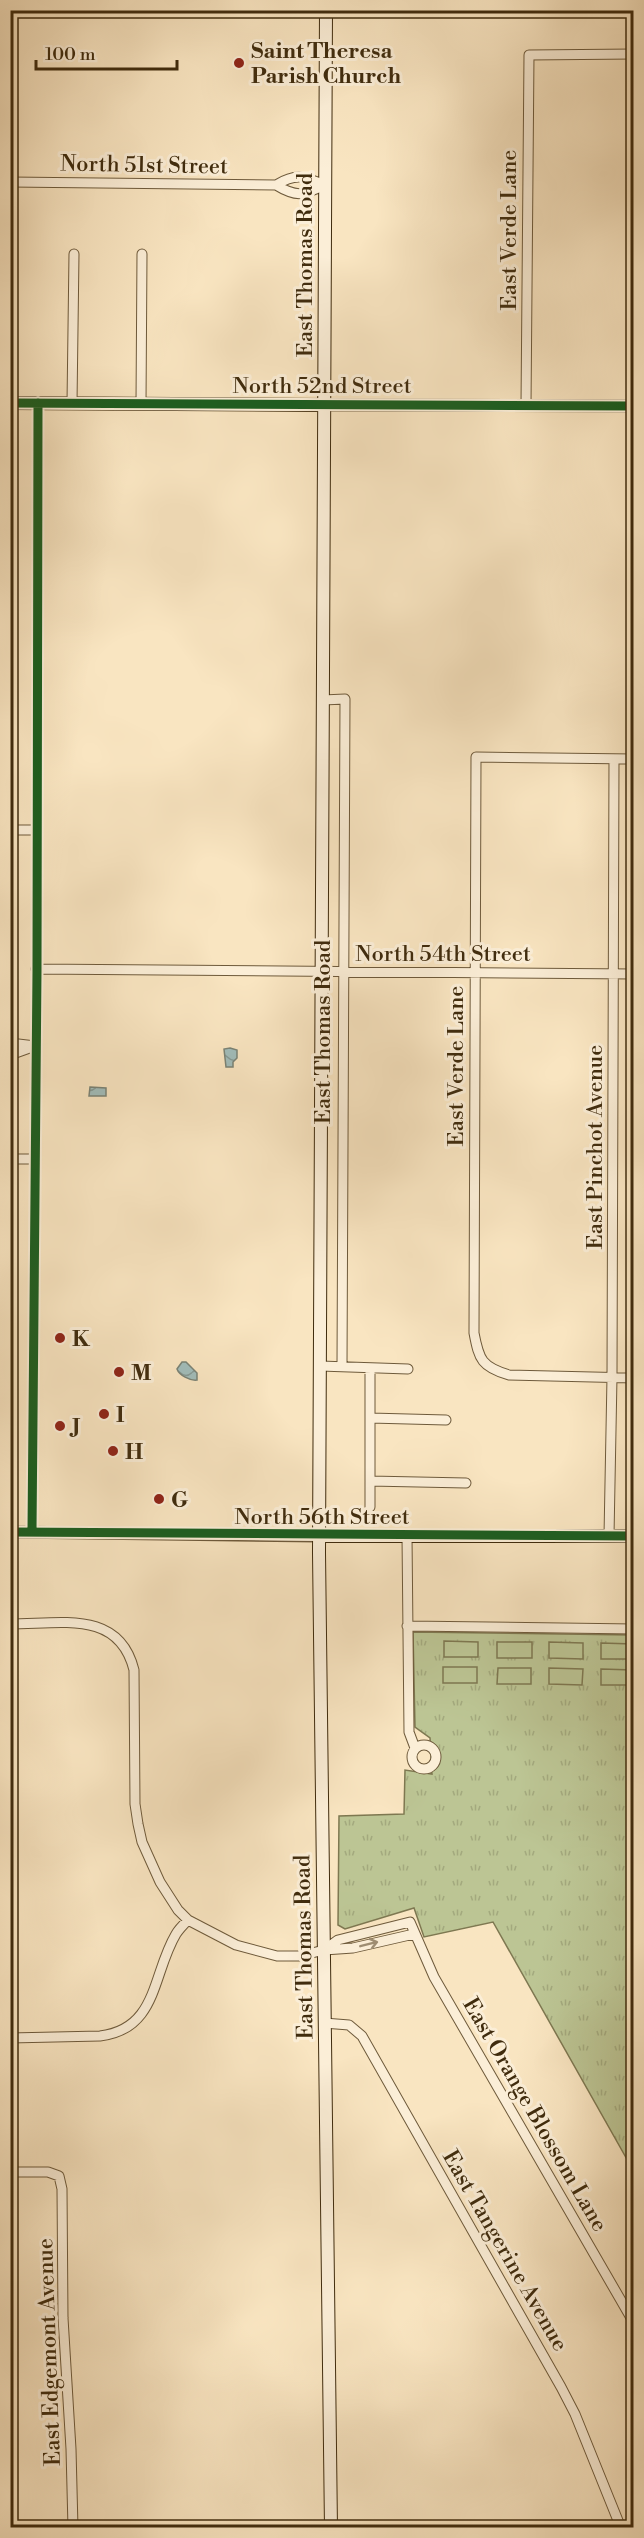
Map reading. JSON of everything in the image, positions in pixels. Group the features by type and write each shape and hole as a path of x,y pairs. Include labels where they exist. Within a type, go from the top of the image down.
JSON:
{"main road":[{"name":"East Thomas Road","path":"326,10 319,1536 331,2528"},
{"name":"North 52nd Street","path":"10,403 324,405"},
{"name":"North 56th Street","path":"319,1536 633,1536"}],"street":[{"name":"East Verde Lane","path":"526,405 529,55 633,54"},
{"name":"North 51st Street","path":"10,182 276,185 290,177 306,177 325,185"},
{"name":"North 51st Street","path":"276,185 290,194 306,194 325,185"},
{"path":"72,403 74,254"},
{"path":"141,403 142,254"},
{"path":"32,1531 38,403"},
{"name":"North 52nd Street","path":"324,405 633,406"},
{"name":"East Thomas Road","path":"323,700 345,699 342,1366"},
{"name":"East Verde Lane","path":"612,1377 508,1376 490,1370 478,1356 474,1333 475,972 476,757 614,759"},
{"path":"614,759 633,759"},
{"name":"East Pinchot Avenue","path":"609,1536 612,1377 614,759"},
{"path":"10,830 36,830"},
{"name":"North 54th Street","path":"36,969 633,974"},
{"path":"10,1043 35,1046"},
{"path":"10,1055 35,1046"},
{"path":"10,1159 34,1159"},
{"path":"320,1366 408,1369"},
{"path":"370,1369 370,1507"},
{"path":"612,1377 633,1378"},
{"path":"370,1418 446,1420"},
{"path":"370,1481 466,1483"},
{"name":"North 56th Street","path":"10,1532 319,1536"},
{"path":"406,1536 409,1732 415,1748"},
{"path":"10,1624 89,1624 102,1627 118,1638 131,1657 134,1670 135,1804 142,1842 160,1882 178,1910 188,1920 227,1941 258,1953 300,1956 324,1950 353,1948 414,1934"},
{"path":"407,1626 633,1629"},
{"path":"10,2038 100,2036 119,2032 141,2015 149,2003 176,1934 188,1920"},
{"name":"East Orange Blossom Lane","path":"324,1950 338,1940 410,1922 434,1977 633,2323"},
{"name":"East Tangerine Avenue","path":"324,2023 342,2024 354,2028 366,2044 561,2386 575,2414 621,2528"},
{"name":"East Edgemont Avenue","path":"10,2172 48,2172 59,2176 62,2189 63,2318 73,2528"}],"green space":[{"path":"413,1632 633,1635 633,2170 493,1922 424,1937 414,1908 345,1929 338,1925 339,1816 404,1814 405,1770 432,1774 430,1738 415,1727"},
{"path":"444,1641 478,1642 478,1657 444,1657"},
{"path":"497,1642 532,1642 532,1658 497,1658"},
{"path":"549,1642 583,1643 583,1659 549,1658"},
{"path":"601,1643 633,1644 633,1659 601,1659"},
{"path":"443,1667 477,1667 477,1683 443,1683"},
{"path":"498,1668 531,1668 531,1684 497,1684"},
{"path":"549,1668 583,1669 582,1685 549,1684"},
{"path":"601,1669 633,1670 633,1685 601,1685"}],"water":[{"path":"224,1049 237,1050 237,1058 233,1062 233,1067 226,1067"},
{"path":"90,1087 106,1088 106,1096 89,1096"},
{"path":"182,1362 186,1362 197,1373 197,1380 188,1379 178,1371"}],"cycle path":[{"path":"10,403 634,406"},
{"path":"32,1531 37,971 38,403"},
{"path":"10,1532 634,1536"}],"place":[{"name":"Saint Theresa Parish Church","path":"239,63"},
{"name":"K","path":"60,1338"},
{"name":"M","path":"119,1372"},
{"name":"I","path":"104,1414"},
{"name":"J","path":"60,1426"},
{"name":"H","path":"113,1451"},
{"name":"G","path":"159,1499"}]}
